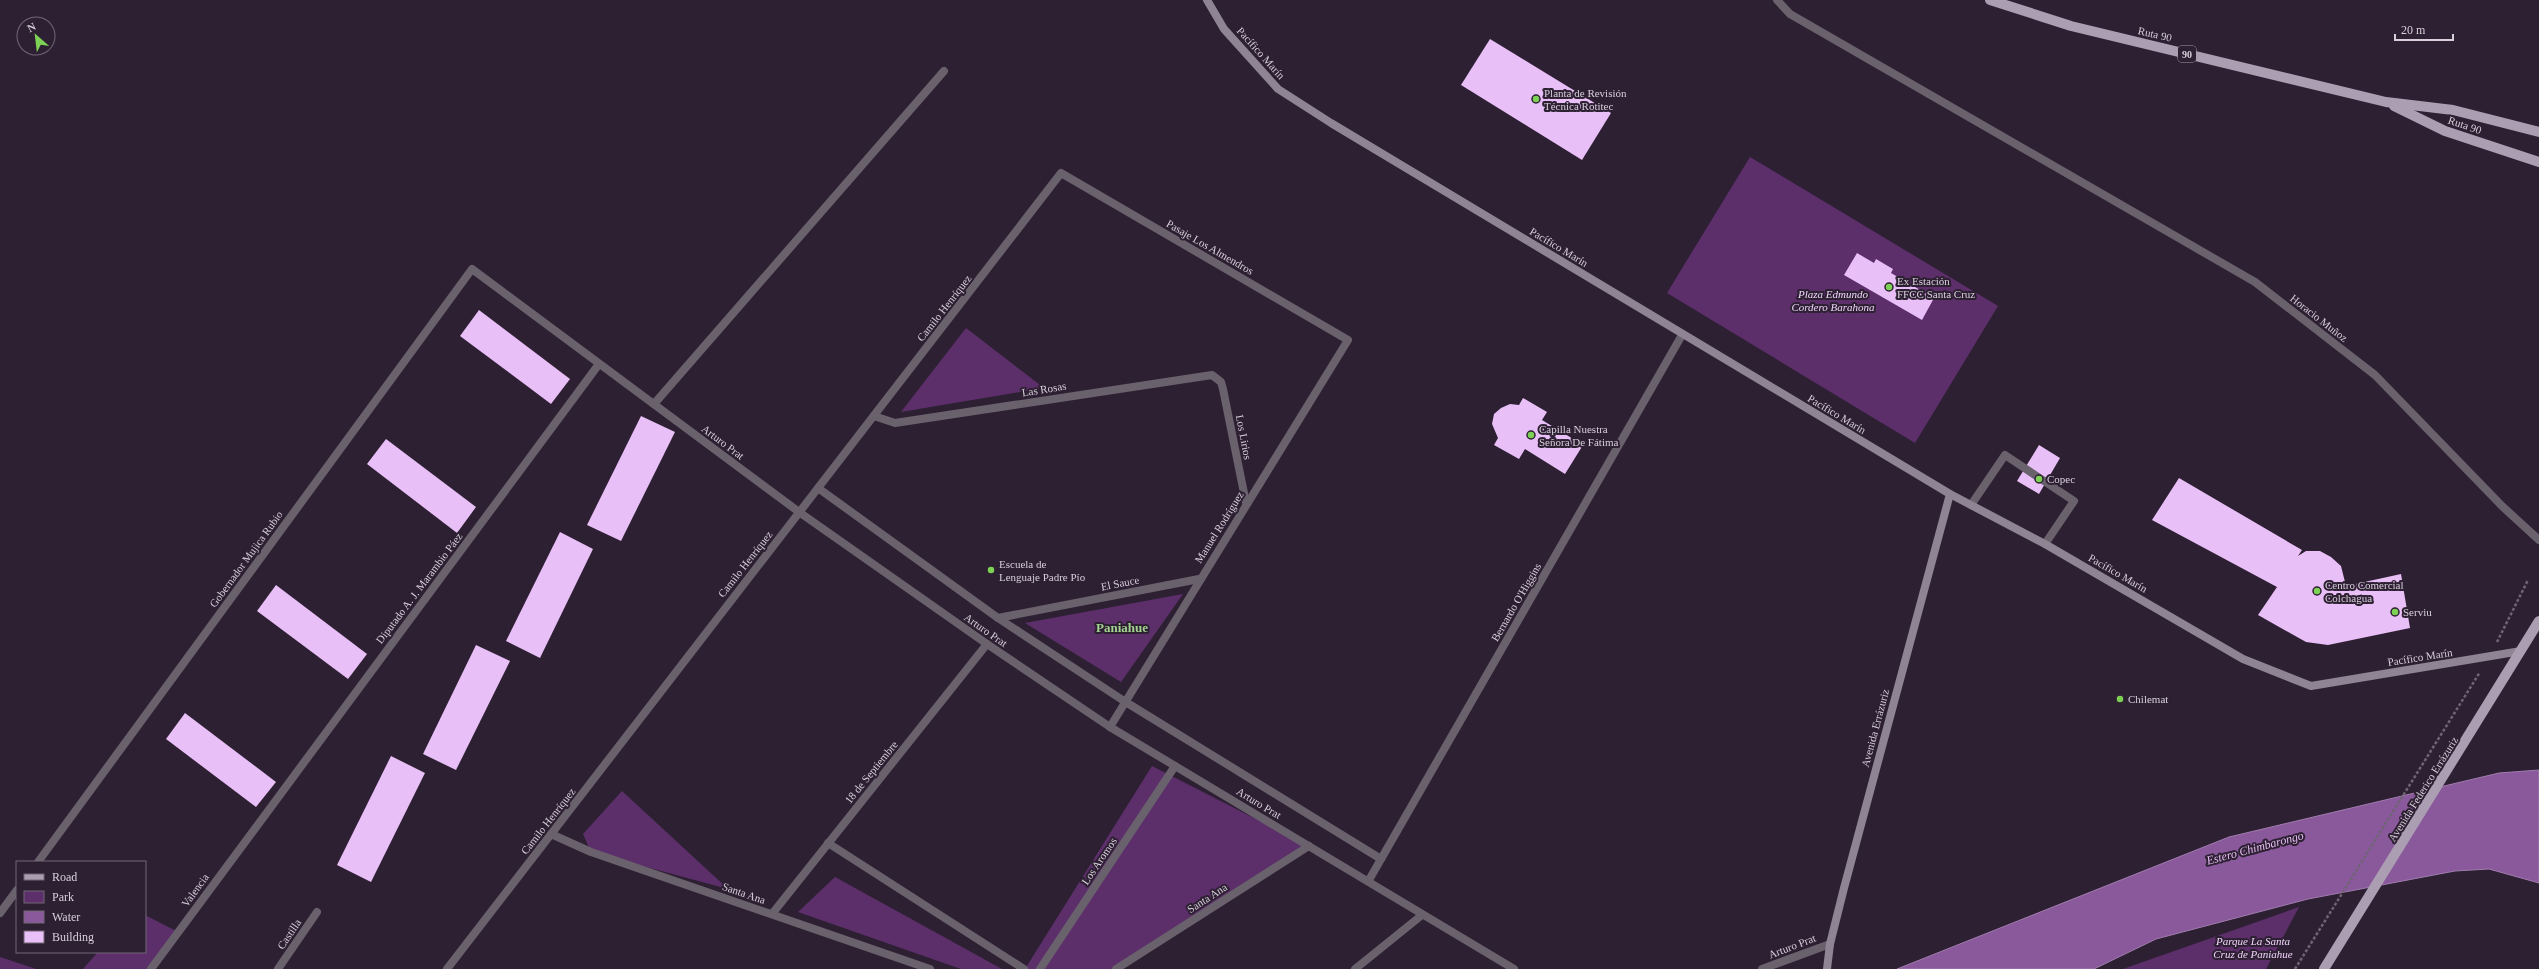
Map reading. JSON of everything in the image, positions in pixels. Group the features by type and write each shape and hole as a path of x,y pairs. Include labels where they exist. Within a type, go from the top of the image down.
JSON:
{"main road":[{"name":"Ruta 90","path":"1990,0 2070,26 2386,102 2454,110 2539,132"},
{"name":"Ruta 90","path":"2386,102 2445,131 2539,162"},
{"name":"Avenida Federico Errázuriz","path":"2324,969 2343,942 2539,621"}],"street":[{"name":"Pacífico Marín","path":"1207,0 1224,29 1278,89 1682,335 1950,494 2045,544 2243,659 2311,686 2521,652"},
{"name":"Horacio Muñoz","path":"1777,0 1790,14 2047,164 2255,282 2375,375 2502,506 2539,540"},
{"path":"654,404 944,71"},
{"name":"Pasaje Los Almendros","path":"1062,173 1348,340"},
{"name":"Camilo Henríquez","path":"447,969 1062,173"},
{"name":"Arturo Prat","path":"472,269 799,512 987,644 1110,726 1309,846 1369,880 1422,915 1514,969"},
{"name":"Gobernador Mujica Rubio","path":"39,861 472,269"},
{"name":"Bernardo O'Higgins","path":"1369,880 1682,335"},
{"name":"Manuel Rodríguez","path":"1110,726 1199,579 1348,340"},
{"name":"Diputado A. J. Marambio Páez","path":"257,825 599,364"},
{"name":"Las Rosas","path":"874,416 895,423 1206,375 1217,377"},
{"name":"Los Lirios","path":"1217,377 1223,388 1246,503"},
{"path":"1971,505 2005,455 2074,501 2045,544"},
{"name":"Arturo Prat","path":"818,488 998,618 1124,701 1381,859"},
{"name":"Avenida Errázuriz","path":"1827,969 1830,944 1950,494"},
{"name":"El Sauce","path":"998,618 1199,579"},
{"name":"18 de Septiembre","path":"772,914 987,644"},
{"name":"Los Aromos","path":"1040,969 1175,766"},
{"name":"Valencia","path":"151,969 257,825"},
{"name":"Santa Ana","path":"551,834 591,852 930,969"},
{"path":"828,843 1024,969"},
{"name":"Santa Ana","path":"1116,969 1309,846"},
{"path":"0,914 16,891"},
{"name":"Castilla","path":"278,969 317,912"},
{"path":"1355,969 1422,915"},
{"name":"Arturo Prat","path":"1762,969 1830,944"}],"path":[{"path":"2295,969 2463,702"}],"green space":[{"name":"Plaza Edmundo Cordero Barahona","path":"1750,157 1998,306 1915,443 1667,293"},
{"path":"966,328 1044,388 901,412"},
{"path":"1183,594 1121,682 1025,623"},
{"path":"1152,766 1309,846 1116,969 1025,969"},
{"path":"622,791 728,889 591,852 583,834"},
{"path":"835,877 1002,969 961,969 798,912"},
{"name":"Parque La Santa Cruz de Paniahue","path":"2299,907 2266,969 2123,969"},
{"path":"146,916 180,933 153,969 83,969 97,953 146,953"},
{"path":"0,957 36,969 0,969"}],"water":[{"name":"Estero Chimbarongo","path":"2539,770 2539,883 2489,869 2455,871 2308,899 2156,939 2094,969 1897,969 2229,837 2499,773"}],"building":[{"name":"Planta de Revisión Técnica Rotitec","path":"1490,39 1611,113 1582,160 1461,85"},
{"name":"Ex Estación FFCC Santa Cruz","path":"1857,253 1874,263 1876,259 1893,269 1891,273 1934,298 1922,320 1844,275"},
{"path":"479,310 570,379 551,404 460,336"},
{"name":"Capilla Nuestra Señora De Fátima","path":"1523,398 1547,412 1542,420 1583,445 1565,474 1525,449 1519,459 1494,445 1498,438 1492,424 1494,414 1501,408 1510,404 1519,405"},
{"path":"641,416 675,432 621,541 587,525"},
{"path":"386,439 476,507 457,533 367,464"},
{"path":"2039,445 2060,458 2039,494 2017,481"},
{"path":"2179,478 2302,550 2298,556 2306,551 2320,551 2331,557 2341,566 2346,586 2401,574 2410,628 2328,645 2306,642 2258,615 2277,587 2152,520"},
{"path":"560,532 593,549 540,658 506,641"},
{"path":"276,585 367,654 348,679 257,611"},
{"path":"476,645 510,661 456,770 423,754"},
{"path":"185,713 276,782 256,807 166,739"},
{"path":"391,756 425,773 371,882 337,865"}],"place":[{"name":"Planta de Revisión Técnica Rotitec","path":"1536,99"},
{"name":"Ex Estación FFCC Santa Cruz","path":"1889,287"},
{"name":"Capilla Nuestra Señora De Fátima","path":"1531,435"},
{"name":"Copec","path":"2039,479"},
{"name":"Escuela de Lenguaje Padre Pío","path":"991,570"},
{"name":"Centro Comercial Colchagua","path":"2317,591"},
{"name":"Serviu","path":"2395,612"},
{"name":"Chilemat","path":"2120,699"}],"district":[{"name":"Paniahue","path":"1122,627"}]}
